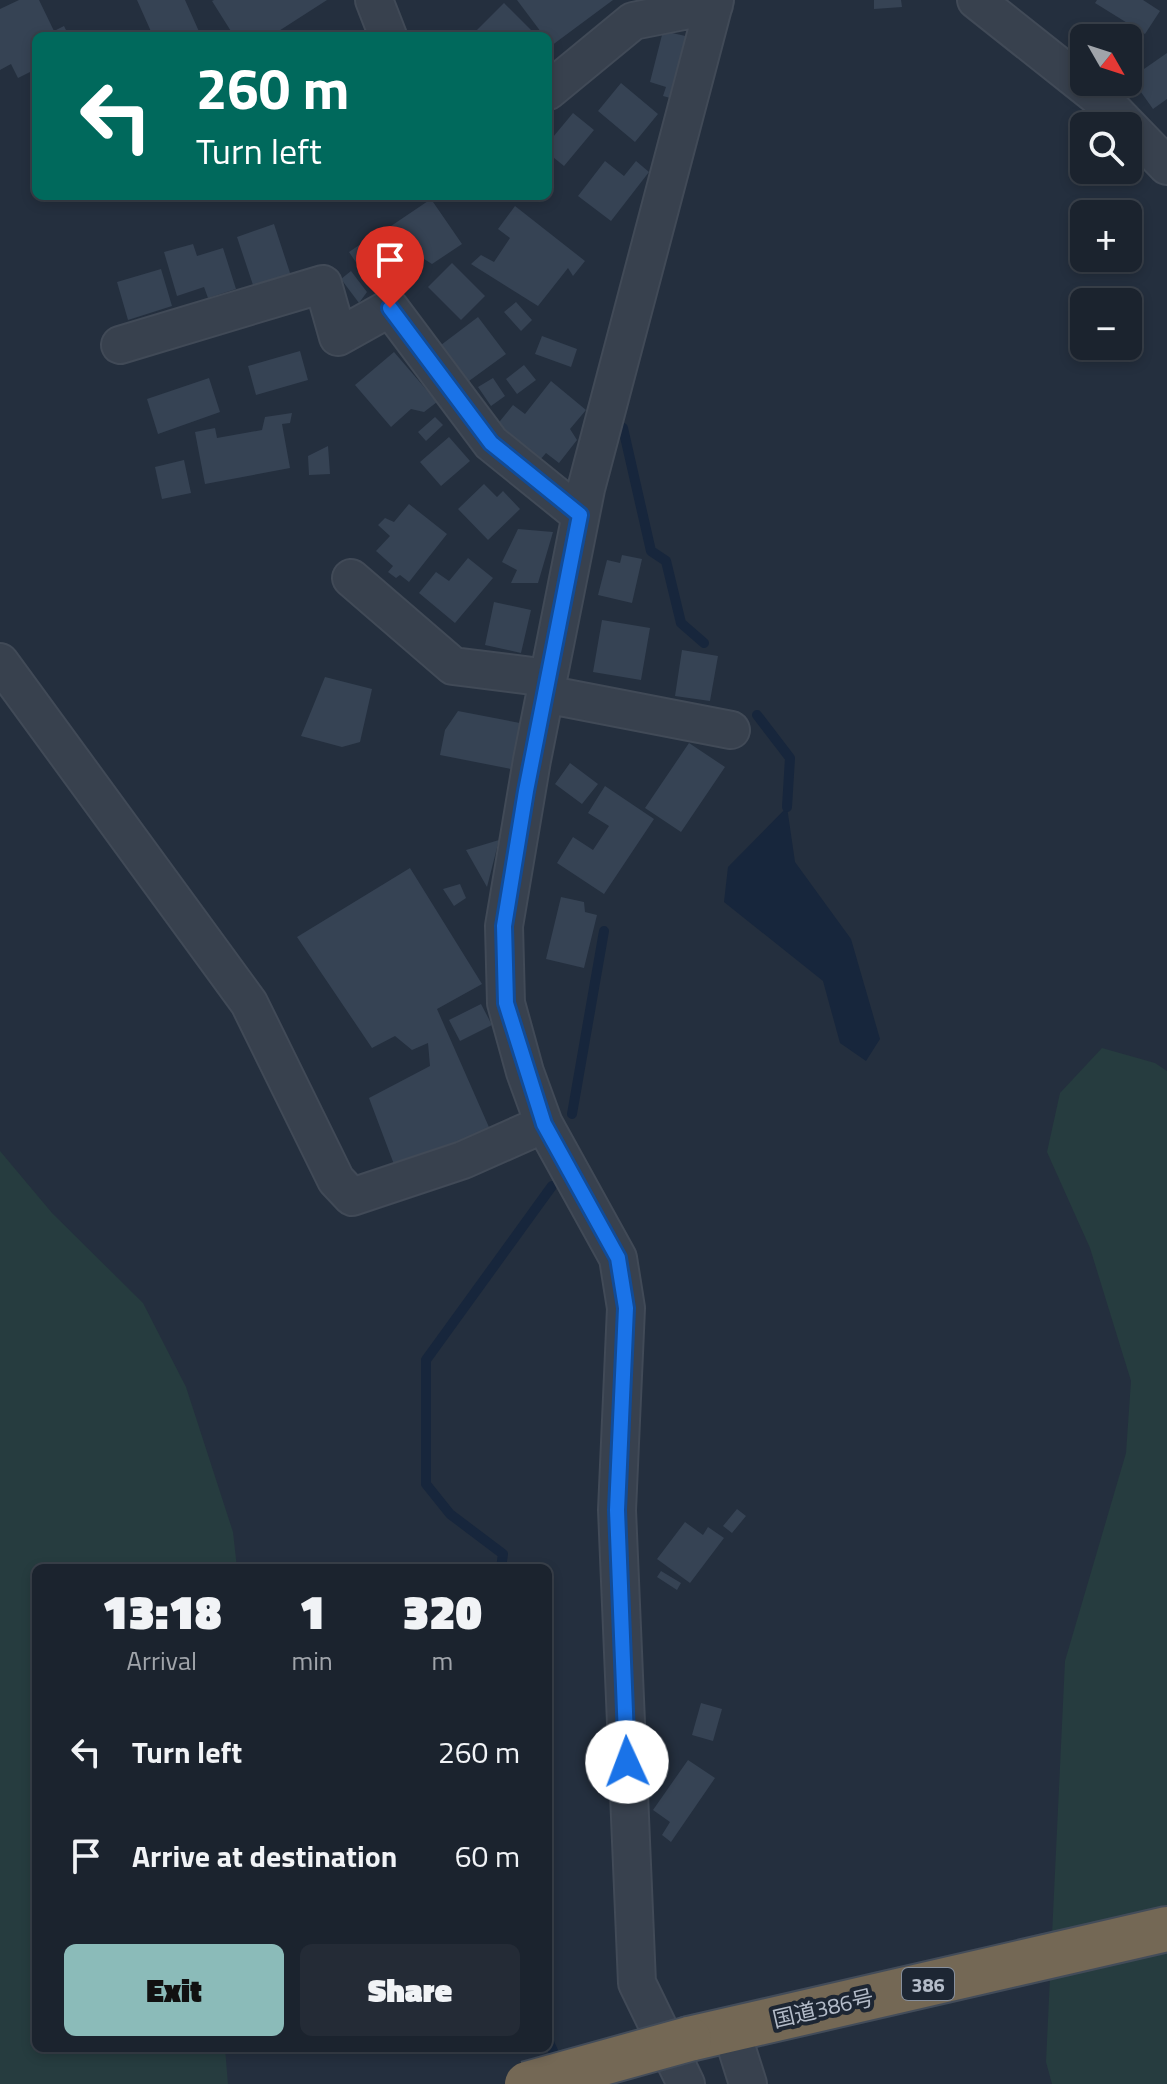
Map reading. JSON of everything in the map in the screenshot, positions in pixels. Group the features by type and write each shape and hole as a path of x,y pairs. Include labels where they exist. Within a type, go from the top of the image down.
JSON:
{"highway":[{"name":"国道386号","path":"527,2084 689,2039 1167,1929"}],"street":[{"path":"374,0 386,32"},
{"path":"976,0 1107,104 1167,166"},
{"path":"552,88 633,21 714,3 580,515 504,926 506,1003 544,1124 618,1258 626,1308 617,1510 637,1983 686,2084"},
{"path":"120,345 323,284 338,337 390,308 491,443 580,515"},
{"path":"351,578 453,666 731,730"},
{"path":"0,662 249,1003 336,1180 352,1197 463,1160 544,1124"},
{"path":"731,2030 748,2084"}],"green space":[{"path":"1102,1048 1155,1063 1167,1071 1167,2084 1052,2084 1046,2062 1065,1661 1126,1453 1131,1381 1090,1248 1047,1152 1060,1093"},
{"path":"0,1151 52,1213 143,1303 186,1387 233,1532 237,1564 32,1564 32,2052 225,2052 228,2084 0,2084"}],"water":[{"path":"787,807 795,862 851,939 880,1039 866,1061 840,1043 823,981 724,902 728,867"}],"building":[{"path":"19,0 39,0 54,31 64,26 67,32 32,32 32,71 18,78 11,64 0,70 0,9"},
{"path":"137,0 185,0 199,32 151,32"},
{"path":"327,0 277,32 231,32 212,1"},
{"path":"517,0 613,0 552,45 552,32 541,32"},
{"path":"874,0 901,0 902,7 874,9"},
{"path":"1097,0 1143,0 1160,11 1145,34 1142,24 1129,24 1095,3"},
{"path":"504,3 533,32 475,32"},
{"path":"663,31 690,37 674,99 663,96 666,87 650,82"},
{"path":"1167,53 1167,99 1153,109 1142,94 1142,70"},
{"path":"621,83 658,114 635,142 598,111"},
{"path":"573,113 594,130 564,166 552,156 552,138"},
{"path":"605,161 624,176 636,161 649,172 611,221 578,196"},
{"path":"432,200 462,244 432,264 408,249 391,226"},
{"path":"515,206 585,261 573,276 568,268 538,306 471,264 481,255 494,262 510,238 498,229"},
{"path":"274,224 291,276 254,288 237,237"},
{"path":"380,231 406,268 374,289 349,252"},
{"path":"193,244 197,256 223,248 236,289 208,298 204,287 177,296 164,252"},
{"path":"452,263 485,296 461,320 428,287"},
{"path":"161,269 172,306 128,320 117,282"},
{"path":"351,271 367,292 359,303 341,279"},
{"path":"516,302 532,320 521,331 504,312"},
{"path":"478,317 506,354 469,381 441,345"},
{"path":"542,336 577,349 571,367 535,354"},
{"path":"300,351 308,380 256,395 248,366"},
{"path":"394,352 437,402 424,412 411,409 391,427 355,385"},
{"path":"524,365 536,380 517,394 506,379"},
{"path":"209,378 220,412 158,434 147,399"},
{"path":"493,378 505,396 491,406 478,387"},
{"path":"551,381 586,410 570,429 577,440 559,463 546,453 540,460 496,426 513,405 525,414"},
{"path":"292,413 290,423 282,424 290,468 205,484 195,432 215,428 217,438 262,430 265,417"},
{"path":"435,417 443,425 426,441 418,432"},
{"path":"449,437 470,461 441,486 420,462"},
{"path":"328,446 330,474 309,475 308,456"},
{"path":"184,460 191,493 162,499 155,467"},
{"path":"484,484 497,497 503,491 520,509 488,540 458,509"},
{"path":"409,504 447,534 409,582 400,575 396,578 388,572 393,566 376,551 390,536 378,525 385,518 394,522"},
{"path":"518,529 553,532 538,583 511,583 517,570 502,562"},
{"path":"622,555 642,559 632,603 598,595 607,560 620,563"},
{"path":"468,558 493,578 455,623 419,593 436,572 449,581"},
{"path":"494,602 531,610 521,653 485,645"},
{"path":"602,620 650,628 641,680 593,672"},
{"path":"682,650 718,656 710,701 675,696"},
{"path":"325,677 372,689 360,742 342,747 301,736"},
{"path":"458,711 520,723 511,769 440,755 445,730"},
{"path":"689,743 725,767 681,832 645,808"},
{"path":"570,763 598,784 582,804 555,784"},
{"path":"605,786 654,819 604,894 557,863 573,837 593,850 609,826 588,813"},
{"path":"499,840 487,887 466,850"},
{"path":"410,868 482,984 437,1009 492,1134 395,1167 369,1098 430,1066 428,1043 412,1050 395,1036 372,1048 297,937"},
{"path":"460,884 466,898 454,906 443,889"},
{"path":"561,897 584,902 585,912 597,915 584,968 546,959"},
{"path":"481,1004 492,1025 460,1041 449,1020"},
{"path":"737,1509 746,1516 732,1533 723,1526"},
{"path":"685,1522 703,1535 708,1527 724,1538 690,1583 657,1559"},
{"path":"661,1571 681,1583 677,1590 657,1577"},
{"path":"701,1703 722,1709 713,1741 692,1735"},
{"path":"688,1760 715,1778 671,1842 662,1835 670,1822 653,1810"}],"waterway":[{"path":"623,428 651,551 666,561 681,623 704,643"},
{"path":"757,715 790,758 787,807"},
{"path":"572,1114 604,931"},
{"path":"502,1564 503,1554 450,1514 426,1484 426,1360 552,1186"},
{"path":"552,2049 559,2064"}],"route":[{"path":"390,308 491,443 580,515 526,791 504,926 506,1003 525,1072 544,1124 618,1258 626,1308 617,1510 627,1762"}]}
